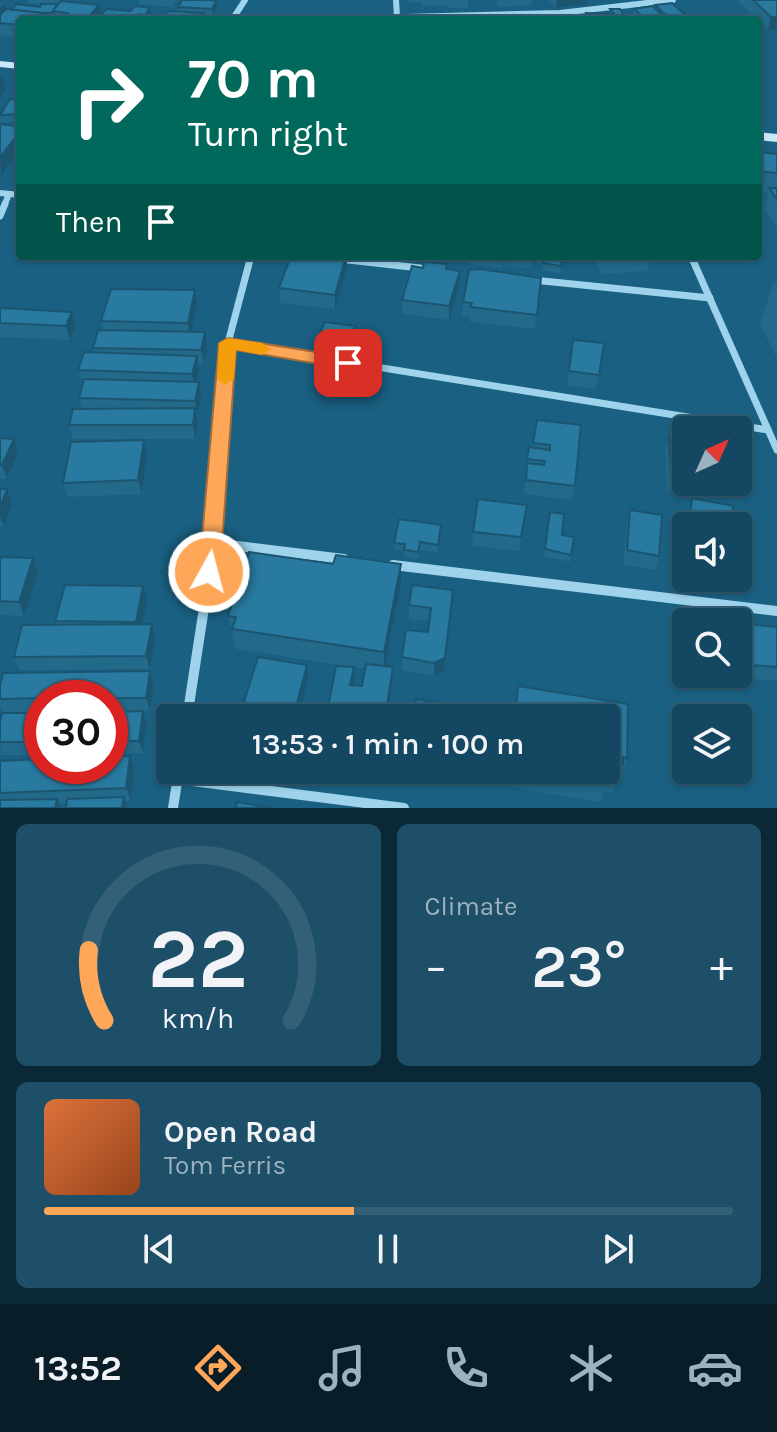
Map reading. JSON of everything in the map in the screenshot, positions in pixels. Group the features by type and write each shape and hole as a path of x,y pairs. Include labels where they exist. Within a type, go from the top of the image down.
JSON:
{"street":[{"path":"438,16 560,13 673,0"},
{"path":"0,193 16,195"},
{"path":"0,216 9,194"},
{"path":"189,704 214,543 228,343 250,260"},
{"path":"345,260 433,269"},
{"path":"693,260 777,450"},
{"path":"525,279 710,298"},
{"path":"228,343 768,430"},
{"path":"214,543 355,560"},
{"path":"386,564 777,611"},
{"path":"173,808 177,784"},
{"path":"240,784 404,808"}],"building":[{"path":"182,0 216,1 212,9 178,7"},
{"path":"753,0 777,0 777,17 771,17"},
{"path":"61,1 99,5 89,16 66,16 68,13 52,11"},
{"path":"672,3 687,16 667,16 655,5"},
{"path":"16,4 40,7 41,4 57,4 52,13 43,13 12,10"},
{"path":"135,6 150,8 145,15 100,16 106,9 130,11"},
{"path":"652,6 663,16 642,16 634,9"},
{"path":"6,9 44,13 41,16 16,16 16,25 0,23 0,15"},
{"path":"610,9 620,9 625,16 587,16 586,13 614,14"},
{"path":"169,11 204,13 202,16 165,16"},
{"path":"10,99 16,100 16,114 0,115"},
{"path":"0,124 14,126 16,124 16,137 0,157"},
{"path":"762,152 777,154 777,173 762,171"},
{"path":"769,188 777,188 777,199"},
{"path":"290,260 345,260 335,295 279,288"},
{"path":"544,260 562,260 561,266 543,263"},
{"path":"424,262 447,264 446,269 460,271 449,306 402,300 412,266 423,268"},
{"path":"469,270 541,278 537,315 470,307 472,303 463,302"},
{"path":"111,289 195,290 188,323 101,321"},
{"path":"0,308 72,312 66,326 0,323"},
{"path":"325,322 355,326 347,348 316,343"},
{"path":"98,330 205,332 201,350 93,348"},
{"path":"573,340 604,343 599,375 569,371"},
{"path":"84,352 197,356 192,374 78,370"},
{"path":"84,379 199,382 195,401 79,398"},
{"path":"195,408 193,425 69,425 73,409"},
{"path":"537,420 581,425 575,486 526,480 527,463 544,465 545,461 527,459 529,447 550,450 550,445 533,443"},
{"path":"669,437 672,437 671,476"},
{"path":"0,438 14,439 2,465 0,465"},
{"path":"144,440 138,480 63,483 71,442"},
{"path":"0,489 7,489 0,508"},
{"path":"692,498 733,506 733,512 690,512"},
{"path":"478,499 527,505 521,537 473,532"},
{"path":"630,510 662,515 659,556 627,550"},
{"path":"550,512 564,514 562,535 574,537 571,555 545,549"},
{"path":"399,519 441,525 438,545 420,542 418,552 404,550 405,544 394,543"},
{"path":"249,552 333,564 336,555 401,564 384,652 232,629 236,617 228,616"},
{"path":"0,557 33,558 19,602 0,601"},
{"path":"65,585 143,586 136,622 55,621"},
{"path":"412,585 453,590 445,658 434,663 402,657 406,630 428,632 431,608 409,605"},
{"path":"152,624 146,656 14,657 22,625"},
{"path":"752,624 777,627 777,667 752,665"},
{"path":"258,657 307,665 297,704 243,704"},
{"path":"366,664 393,667 387,704 329,704 336,666 354,667 350,685 362,686"},
{"path":"150,671 146,698 128,698 128,680 24,680 24,698 0,699 3,673"},
{"path":"518,686 628,704 627,759 623,757 623,765 620,764 620,704 516,704"},
{"path":"416,699 445,704 415,704"},
{"path":"128,711 143,711 139,741 128,741"},
{"path":"2,713 24,713 24,742 0,742"},
{"path":"24,760 24,784 126,784 126,788 0,793 0,761"},
{"path":"124,797 122,808 66,808 67,799"},
{"path":"57,799 55,808 0,808 0,800"},
{"path":"237,802 271,808 236,808"}],"slow traffic":[{"path":"225,379 228,343 262,349"}],"route":[{"path":"209,572 214,543 228,343 348,363"}]}
